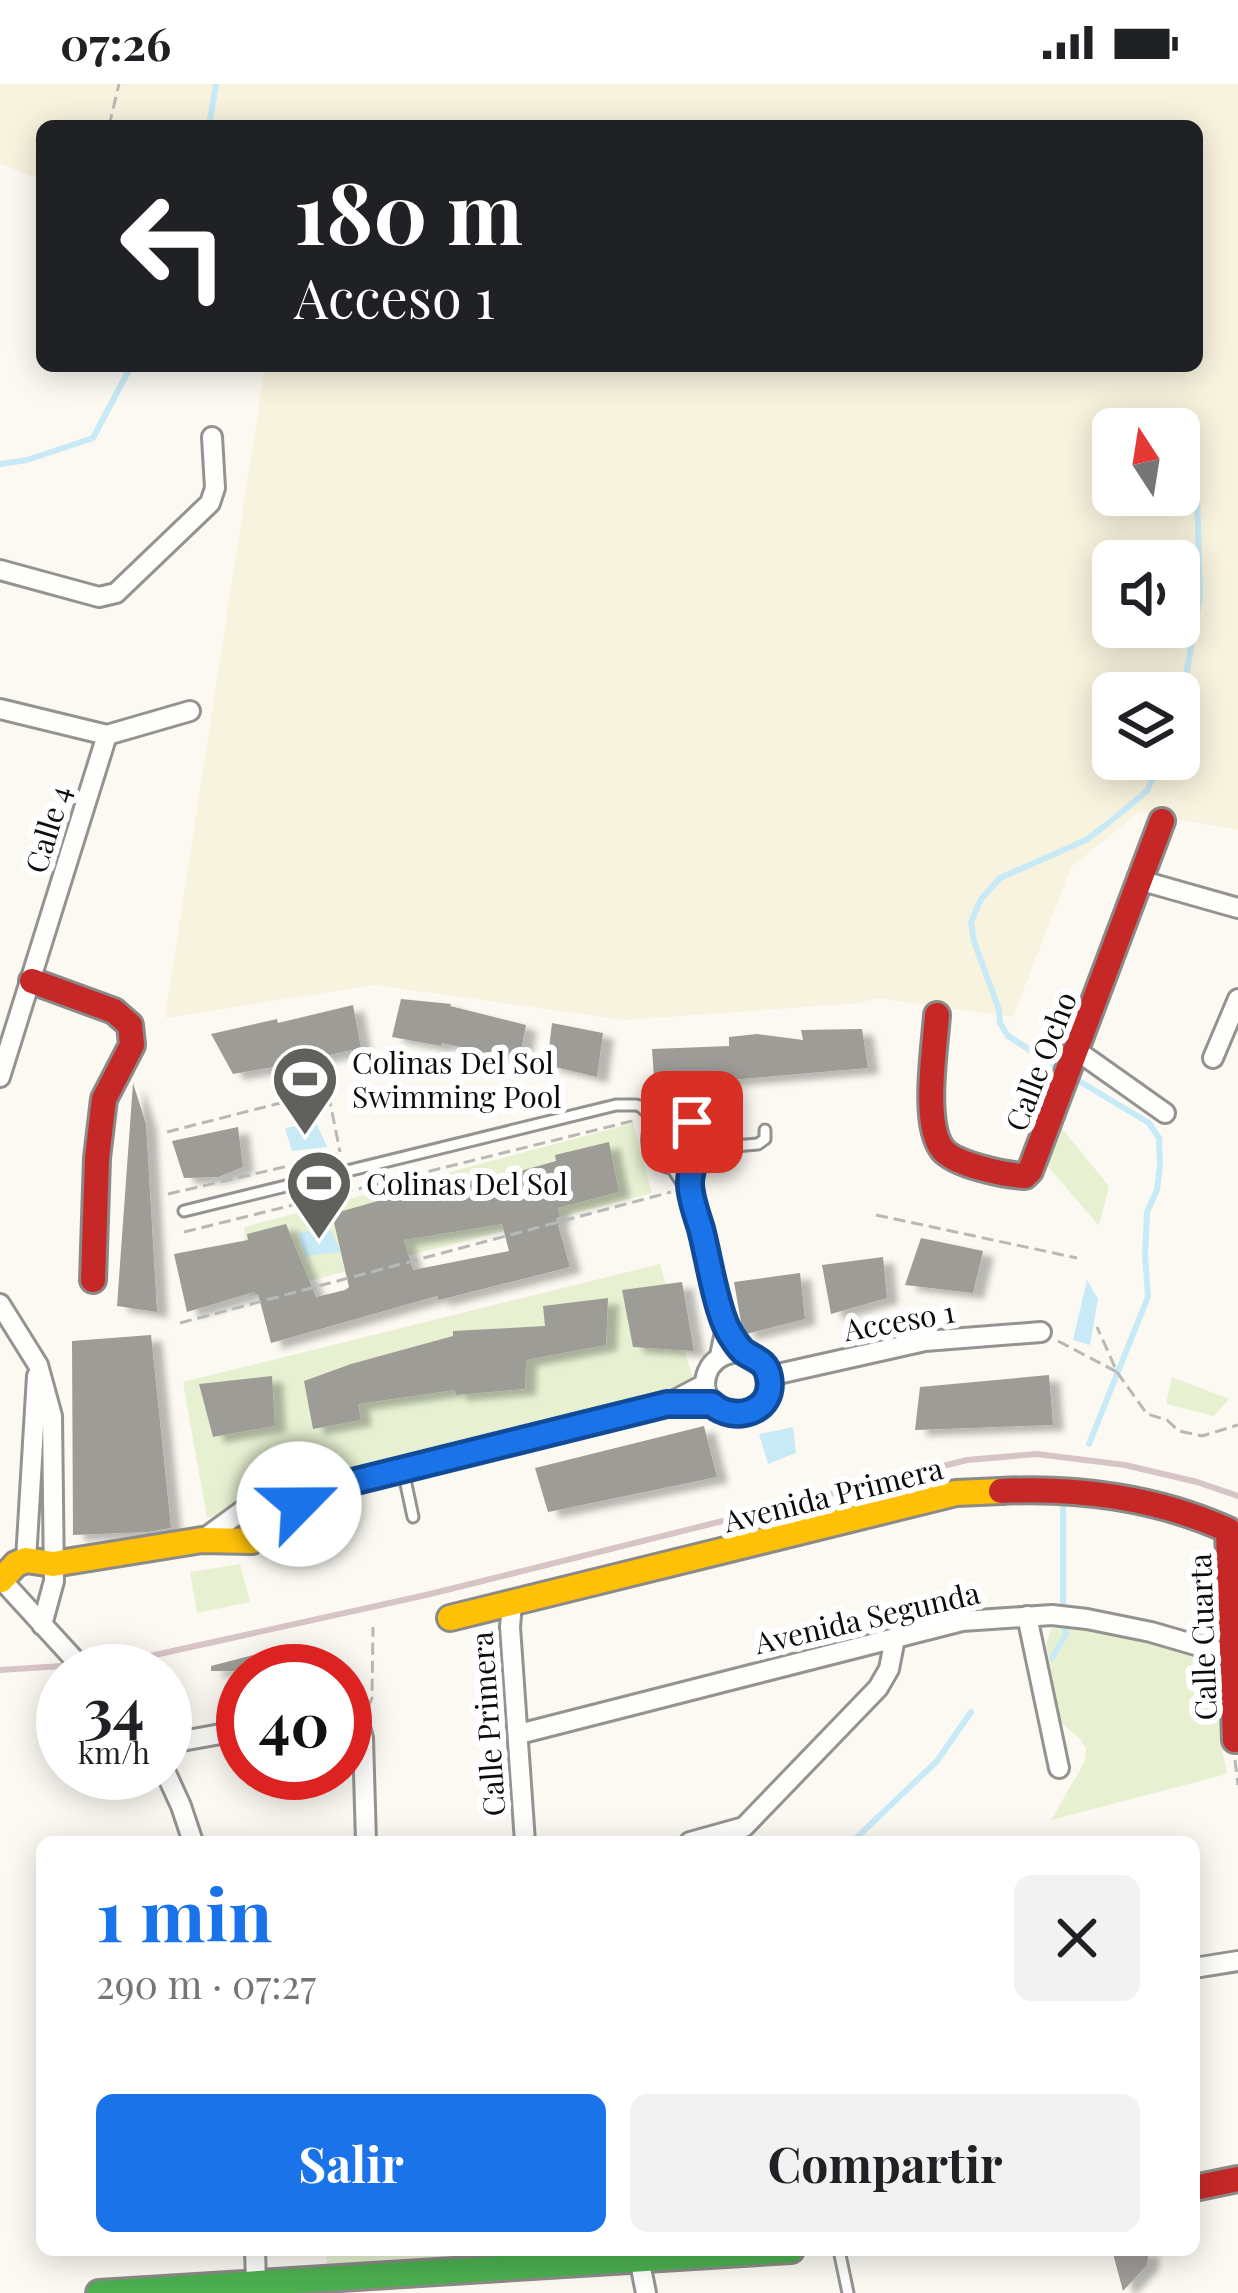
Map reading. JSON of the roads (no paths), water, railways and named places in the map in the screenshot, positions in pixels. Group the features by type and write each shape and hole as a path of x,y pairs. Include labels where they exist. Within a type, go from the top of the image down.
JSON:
{"street":[{"path":"0,570 99,597 116,593 211,503 215,488 212,437"},
{"path":"0,709 107,736 190,711"},
{"name":"Calle 4","path":"0,1077 107,736"},
{"name":"Calle Ocho","path":"937,1015 933,1120 937,1143 943,1152 1025,1176 1162,821"},
{"path":"1139,880 1238,908"},
{"path":"32,981 115,1011 130,1025 132,1045 104,1099 97,1158 94,1280"},
{"path":"1213,1058 1238,999"},
{"path":"1070,1066 1165,1113"},
{"path":"675,1116 689,1120 701,1139 683,1159 665,1162 653,1148 650,1128 675,1116"},
{"path":"683,1159 726,1327 743,1352"},
{"path":"0,1304 38,1366 52,1416 54,1581 42,1625"},
{"path":"720,1356 726,1327"},
{"name":"Acceso 1","path":"769,1376 925,1341 1041,1332"},
{"path":"667,1404 712,1404 738,1415 756,1410 768,1395 764,1364 743,1352 720,1356 705,1384 712,1404"},
{"path":"26,1559 38,1366"},
{"path":"202,1540 255,1505 667,1404 705,1384"},
{"name":"Avenida Primera","path":"450,1618 956,1493 1033,1489 1113,1495 1206,1520 1229,1533"},
{"path":"60,1644 1,1579 16,1564 26,1559 53,1564 202,1540 261,1538 316,1491"},
{"name":"Calle Cuarta","path":"1229,1533 1235,1740"},
{"name":"Calle Primera","path":"512,1603 525,1836"},
{"path":"1027,1616 1059,1768"},
{"name":"Avenida Segunda","path":"519,1734 962,1621 1070,1617 1230,1655"},
{"path":"745,1835 878,1688 895,1638"},
{"path":"179,1800 191,1836"},
{"path":"365,1800 366,1836"},
{"path":"1200,1967 1238,1961"},
{"path":"1200,2187 1238,2179"},
{"path":"255,2256 256,2281"},
{"path":"99,2293 579,2257 640,2263 721,2256"},
{"path":"640,2263 646,2293"}],"lane":[{"path":"184,1211 616,1105 636,1105 675,1116"},
{"path":"636,1105 647,1111 650,1128"},
{"path":"683,1159 758,1144 765,1139 765,1130"},
{"path":"403,1470 413,1517"},
{"path":"840,2256 848,2293"}],"water":[{"name":"Colinas Del Sol Swimming Pool","path":"316,1122 327,1147 292,1151 285,1128"},
{"name":"Colinas Del Sol","path":"329,1227 341,1252 305,1256 298,1233"},
{"path":"1087,1280 1098,1299 1090,1345 1073,1340"},
{"path":"793,1427 796,1453 768,1464 759,1434"}],"waterway":[{"path":"210,120 216,84"},
{"path":"0,464 93,438 128,372"},
{"path":"1187,672 1200,596 1198,516"},
{"path":"1063,1071 1008,1036 971,922 981,899 1000,878 1086,840 1147,791 1152,780"},
{"path":"1074,1078 1149,1123 1159,1138 1157,1190 1147,1212 1148,1297 1089,1444"},
{"path":"1063,1506 1063,1606"},
{"path":"1052,1658 1066,1634 1065,1626"},
{"path":"858,1836 937,1761 971,1712"}],"railway":[{"path":"0,1670 123,1662 426,1595 967,1460 1037,1454 1125,1465 1238,1496"}],"place":[{"name":"Colinas Del Sol Swimming Pool","path":"305,1138"},
{"name":"Colinas Del Sol","path":"319,1242"}]}
